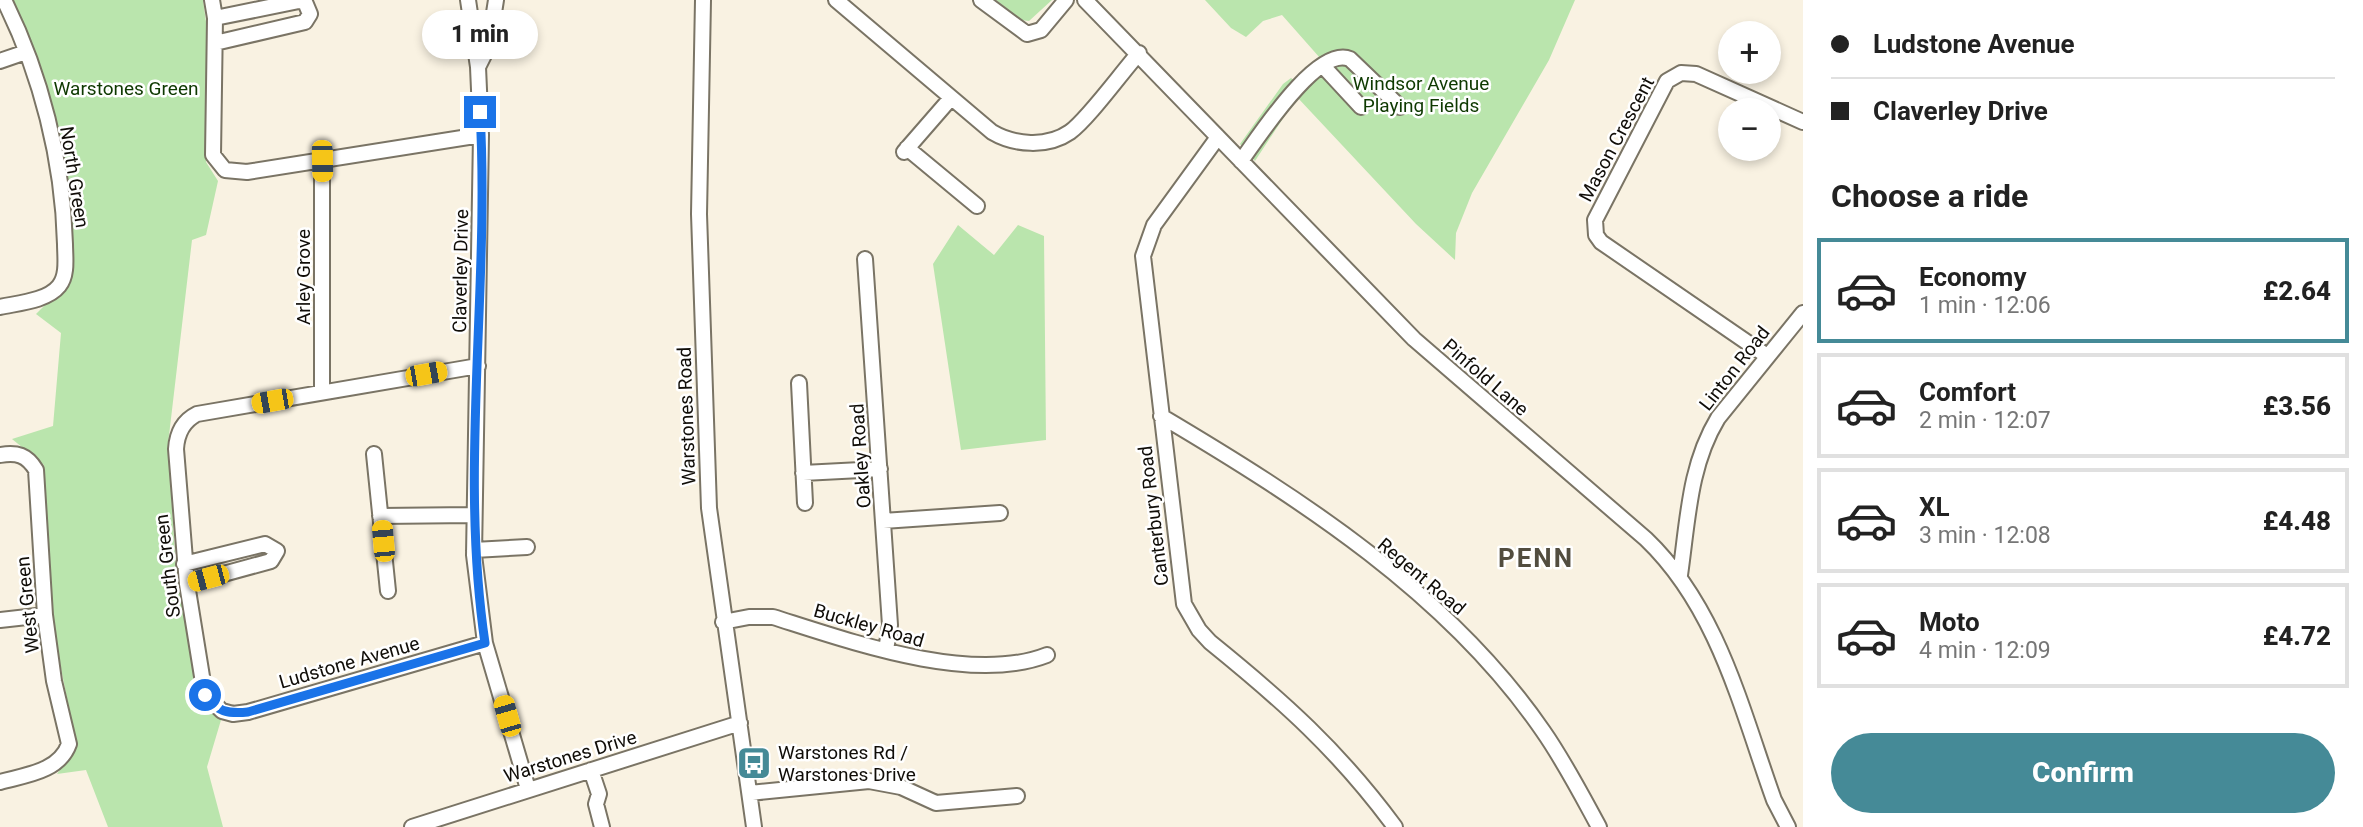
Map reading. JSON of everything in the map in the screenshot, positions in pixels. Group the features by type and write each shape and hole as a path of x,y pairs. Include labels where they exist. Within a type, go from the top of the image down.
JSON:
{"street":[{"name":"North Green","path":"0,307 54,292 62,283 65,272 64,217 58,172 26,52 4,0"},
{"path":"212,0 215,18 213,155 225,170 247,172 481,135"},
{"name":"Claverley Drive","path":"468,0 478,67 481,135 474,550 485,643 528,789"},
{"path":"478,67 489,45 496,0"},
{"name":"Warstones Road","path":"703,0 699,214 709,508 754,827"},
{"path":"836,0 992,132 1009,142 1032,143 1070,132 1139,53"},
{"path":"981,0 1027,34 1041,30 1066,0"},
{"name":"Pinfold Lane","path":"1085,0 1414,339 1646,539 1680,575 1707,618 1774,800 1788,827"},
{"path":"215,18 299,1 310,7 305,22 215,43"},
{"path":"0,61 26,52"},
{"path":"1241,162 1287,96 1323,66 1344,57 1350,59 1400,107"},
{"path":"1323,66 1361,107"},
{"name":"Mason Crescent","path":"1767,356 1601,242 1596,235 1595,220 1667,81 1681,73 1696,74 1803,122"},
{"path":"951,98 905,150 976,206"},
{"name":"Canterbury Road","path":"1218,137 1154,225 1143,257 1181,590 1189,617 1210,642 1311,727 1365,785 1395,827"},
{"name":"Arley Grove","path":"322,161 322,392"},
{"name":"Oakley Road","path":"866,260 890,625 886,650"},
{"name":"Linton Road","path":"1680,575 1699,454 1718,418 1803,313"},
{"path":"322,392 478,366"},
{"path":"799,383 805,503"},
{"name":"South Green","path":"222,711 211,704 205,695 184,564 176,438 183,424 197,414 322,392"},
{"name":"Regent Road","path":"1161,416 1326,522 1433,607 1490,665 1542,728 1599,827"},
{"name":"West Green","path":"0,455 13,452 32,463 39,481 45,615 54,681 69,744 65,754 47,769 0,782"},
{"path":"374,454 388,591"},
{"path":"803,472 880,469"},
{"path":"883,521 1000,513"},
{"path":"380,516 473,515"},
{"path":"184,564 265,544 277,551 271,561 187,584"},
{"path":"474,550 527,547"},
{"path":"0,620 45,615"},
{"name":"Buckley Road","path":"723,622 749,617 774,617 928,662 1025,664 1047,655"},
{"name":"Ludstone Avenue","path":"222,711 233,714 248,712 485,643"},
{"name":"Warstones Drive","path":"412,827 740,723"},
{"path":"591,770 599,794 596,804 602,827"},
{"path":"750,793 869,781 901,787 936,803 1017,796"}],"green space":[{"name":"Warstones Green","path":"9,0 203,0 207,29 206,162 218,181 206,235 192,240 168,444 176,570 200,703 221,720 207,767 223,827 108,827 86,770 57,774 76,745 51,617 44,465 12,439 53,426 61,333 36,314 67,283 63,176"},
{"path":"996,0 1052,0 1029,21 1021,20"},
{"name":"Windsor Avenue Playing Fields","path":"1205,0 1575,0 1549,60 1472,193 1456,233 1455,260 1416,224 1297,97 1255,161 1240,144 1283,84 1291,78 1295,81 1320,58 1282,15 1263,21 1246,37 1231,28"},
{"path":"958,225 994,255 1018,225 1044,236 1046,440 961,450 933,264"}],"place":[{"name":"Warstones Rd / Warstones Drive","path":"754,763"}],"district":[{"name":"PENN","path":"1536,558"}],"route":[{"path":"205,695 211,704 222,711 233,714 248,712 485,643 474,555 473,509 478,366 480,112"}]}
